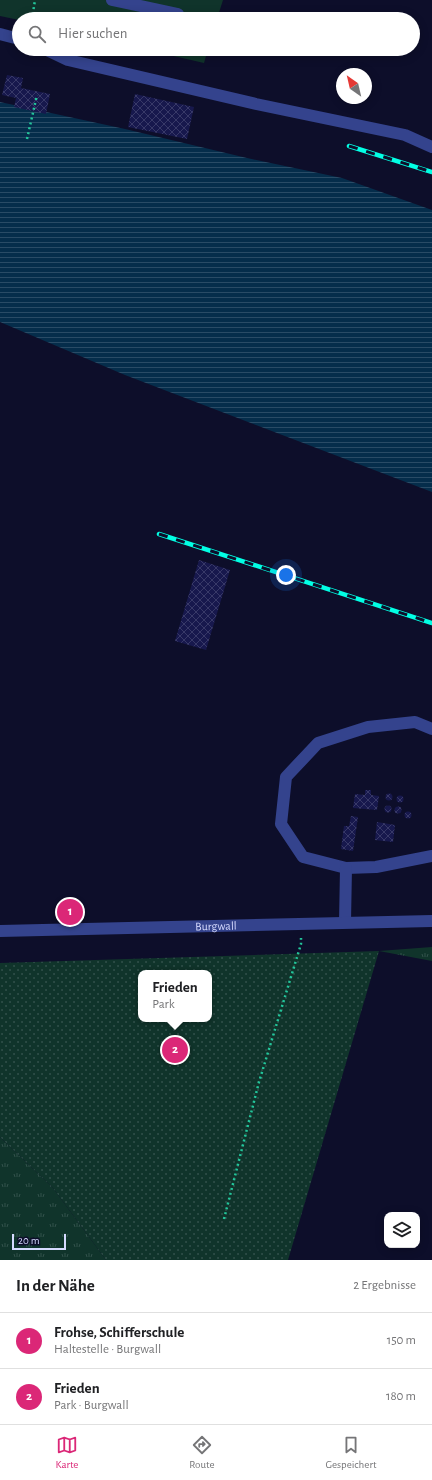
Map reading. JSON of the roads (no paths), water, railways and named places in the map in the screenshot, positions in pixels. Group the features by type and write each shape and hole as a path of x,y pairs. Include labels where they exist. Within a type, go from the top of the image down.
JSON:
{"street":[{"path":"112,0 169,12"},
{"path":"0,34 12,37"},
{"path":"60,56 68,60 256,104 405,135 432,147"},
{"path":"432,729 415,722 368,727 318,743 286,777 281,824 303,857 346,868 376,867 432,856"},
{"path":"345,922 346,868"},
{"name":"Burgwall","path":"0,931 432,921"}],"water":[{"path":"0,102 342,178 432,210 432,492 125,375 0,322"}],"railway":[{"path":"349,146 432,172"},
{"path":"159,534 432,623"}],"place":[{"name":"Frohse, Schifferschule","path":"70,912"},
{"name":"Frieden","path":"175,1050"}]}
